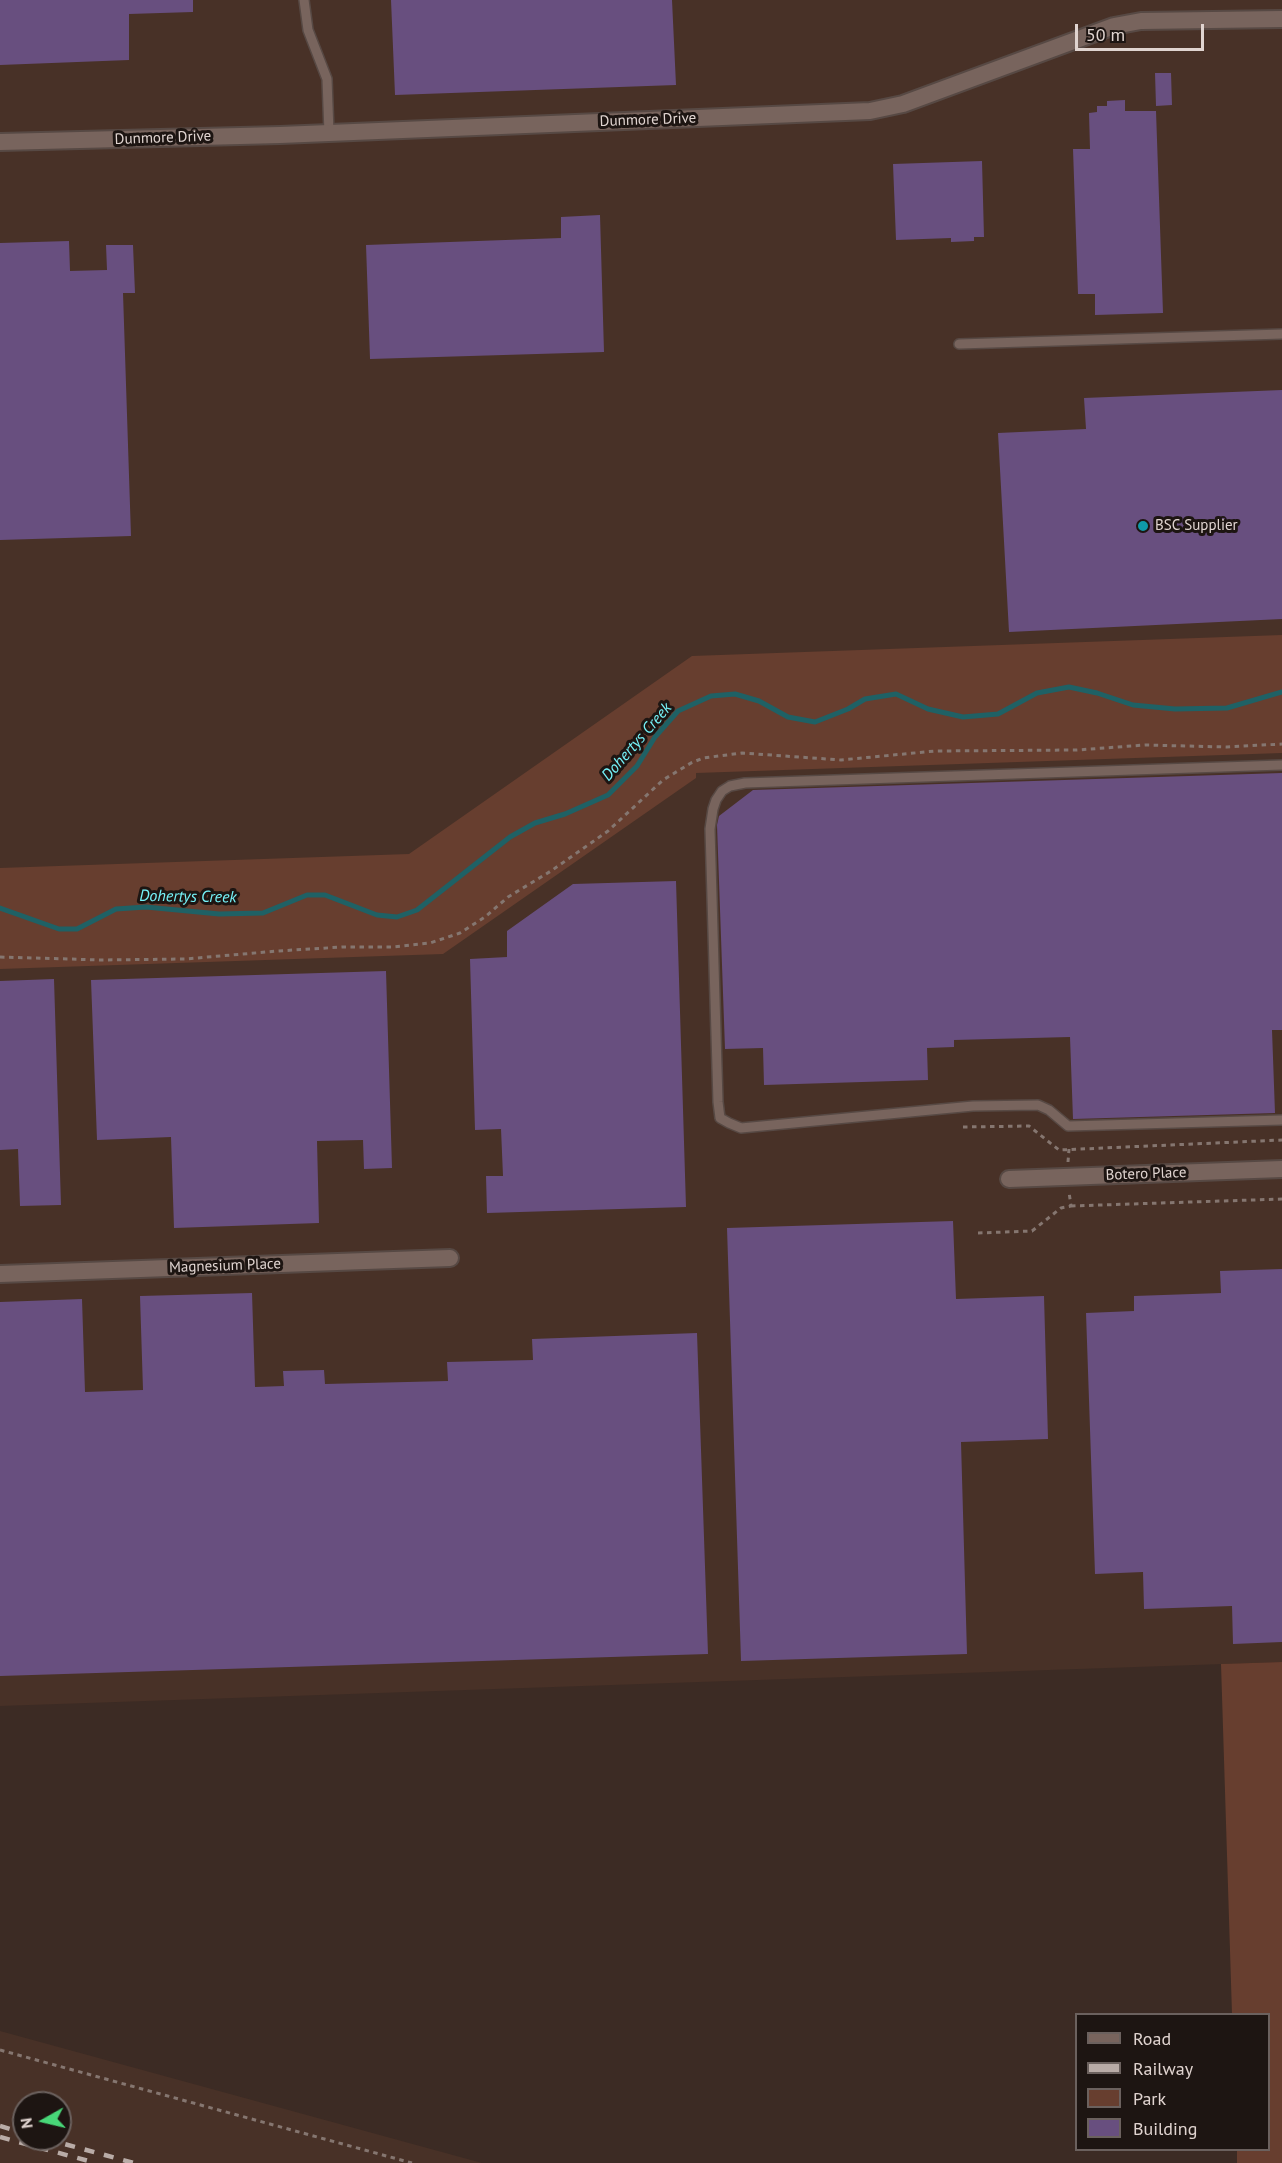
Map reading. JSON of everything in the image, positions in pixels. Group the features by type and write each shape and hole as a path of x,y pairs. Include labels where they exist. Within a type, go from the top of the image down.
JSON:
{"street":[{"name":"Dunmore Drive","path":"0,142 328,133 870,111 903,104 1114,26 1141,21 1282,19"},
{"name":"Botero Place","path":"1009,1179 1282,1169"},
{"name":"Magnesium Place","path":"0,1274 450,1258"}],"lane":[{"path":"304,0 308,30 327,79 328,133"},
{"path":"959,344 1282,334"},
{"path":"1282,765 746,783 730,786 722,791 712,809 710,828 718,1102 720,1118 729,1123 741,1128 973,1106 1038,1105 1049,1110 1068,1126 1282,1120"}],"path":[{"path":"0,957 102,960 185,959 342,946 393,947 430,943 460,933 485,917 508,897 551,871 608,831 663,780 704,758 742,753 841,760 935,751 1077,750 1145,745 1227,747 1282,744"},
{"path":"963,1127 1029,1126 1059,1149 1282,1140"},
{"path":"1069,1149 1068,1177 1071,1206"},
{"path":"978,1233 1032,1232 1061,1208 1071,1206 1282,1199"},
{"path":"0,2050 412,2163"}],"shaded area":[{"path":"0,0 1282,0 1282,1662 0,1706"},
{"path":"0,2031 482,2163 0,2163"}],"green space":[{"path":"1282,635 1282,753 696,773 696,778 443,954 0,969 0,868 409,854 692,656"},
{"path":"1282,1662 1282,2163 1237,2163 1237,2151 1270,2151 1270,2013 1232,2013 1221,1664"}],"building":[{"path":"0,0 193,0 193,12 129,14 129,60 0,65"},
{"path":"391,0 672,0 676,85 395,95"},
{"path":"1155,73 1171,73 1172,105 1156,106"},
{"path":"1125,100 1125,111 1156,111 1163,313 1095,315 1095,294 1078,294 1073,149 1090,149 1089,113 1097,112 1097,106 1107,106 1107,101"},
{"path":"982,161 984,237 974,237 974,241 951,242 951,238 896,240 893,164"},
{"path":"600,215 604,352 370,359 366,245 561,238 561,217"},
{"path":"69,241 70,271 107,270 106,245 133,245 135,293 123,293 131,536 0,540 0,243"},
{"name":"BSC Supplier","path":"1282,390 1282,619 1009,632 998,433 1086,429 1084,398"},
{"path":"1282,773 1282,1030 1272,1030 1275,1113 1073,1119 1070,1037 954,1040 954,1047 927,1048 928,1080 764,1085 763,1048 725,1049 717,825 719,816 753,790"},
{"path":"676,881 686,1207 487,1213 486,1176 503,1176 501,1129 475,1130 470,959 507,957 507,931 573,884"},
{"path":"386,971 392,1168 364,1169 363,1140 317,1141 319,1223 174,1228 171,1137 97,1140 91,980"},
{"path":"54,979 61,1205 20,1206 18,1149 0,1150 0,981"},
{"path":"953,1221 956,1299 1044,1296 1048,1439 961,1442 967,1654 741,1661 727,1228"},
{"path":"1282,1269 1282,1642 1233,1644 1232,1606 1144,1609 1143,1572 1095,1574 1086,1313 1134,1311 1134,1296 1221,1293 1220,1271"},
{"path":"252,1293 255,1387 284,1386 283,1371 324,1370 325,1384 448,1381 447,1362 533,1360 532,1339 697,1333 708,1654 0,1676 0,1302 82,1299 85,1392 143,1390 140,1296"}],"waterway":[{"name":"Dohertys Creek","path":"0,908 59,929 77,929 116,909 146,907 219,914 263,913 307,895 325,895 377,915 397,917 417,910 510,837 535,823 565,814 608,795 637,766 655,737 678,711 711,696 735,694 759,701 788,717 815,722 848,709 865,699 896,694 928,709 963,717 998,714 1037,693 1069,687 1097,693 1133,705 1175,709 1227,708 1282,692"}],"railway":[{"path":"0,2126 12,2130"},
{"path":"0,2137 96,2163"},
{"path":"72,2146 134,2163"}],"place":[{"name":"BSC Supplier","path":"1143,526"}]}
